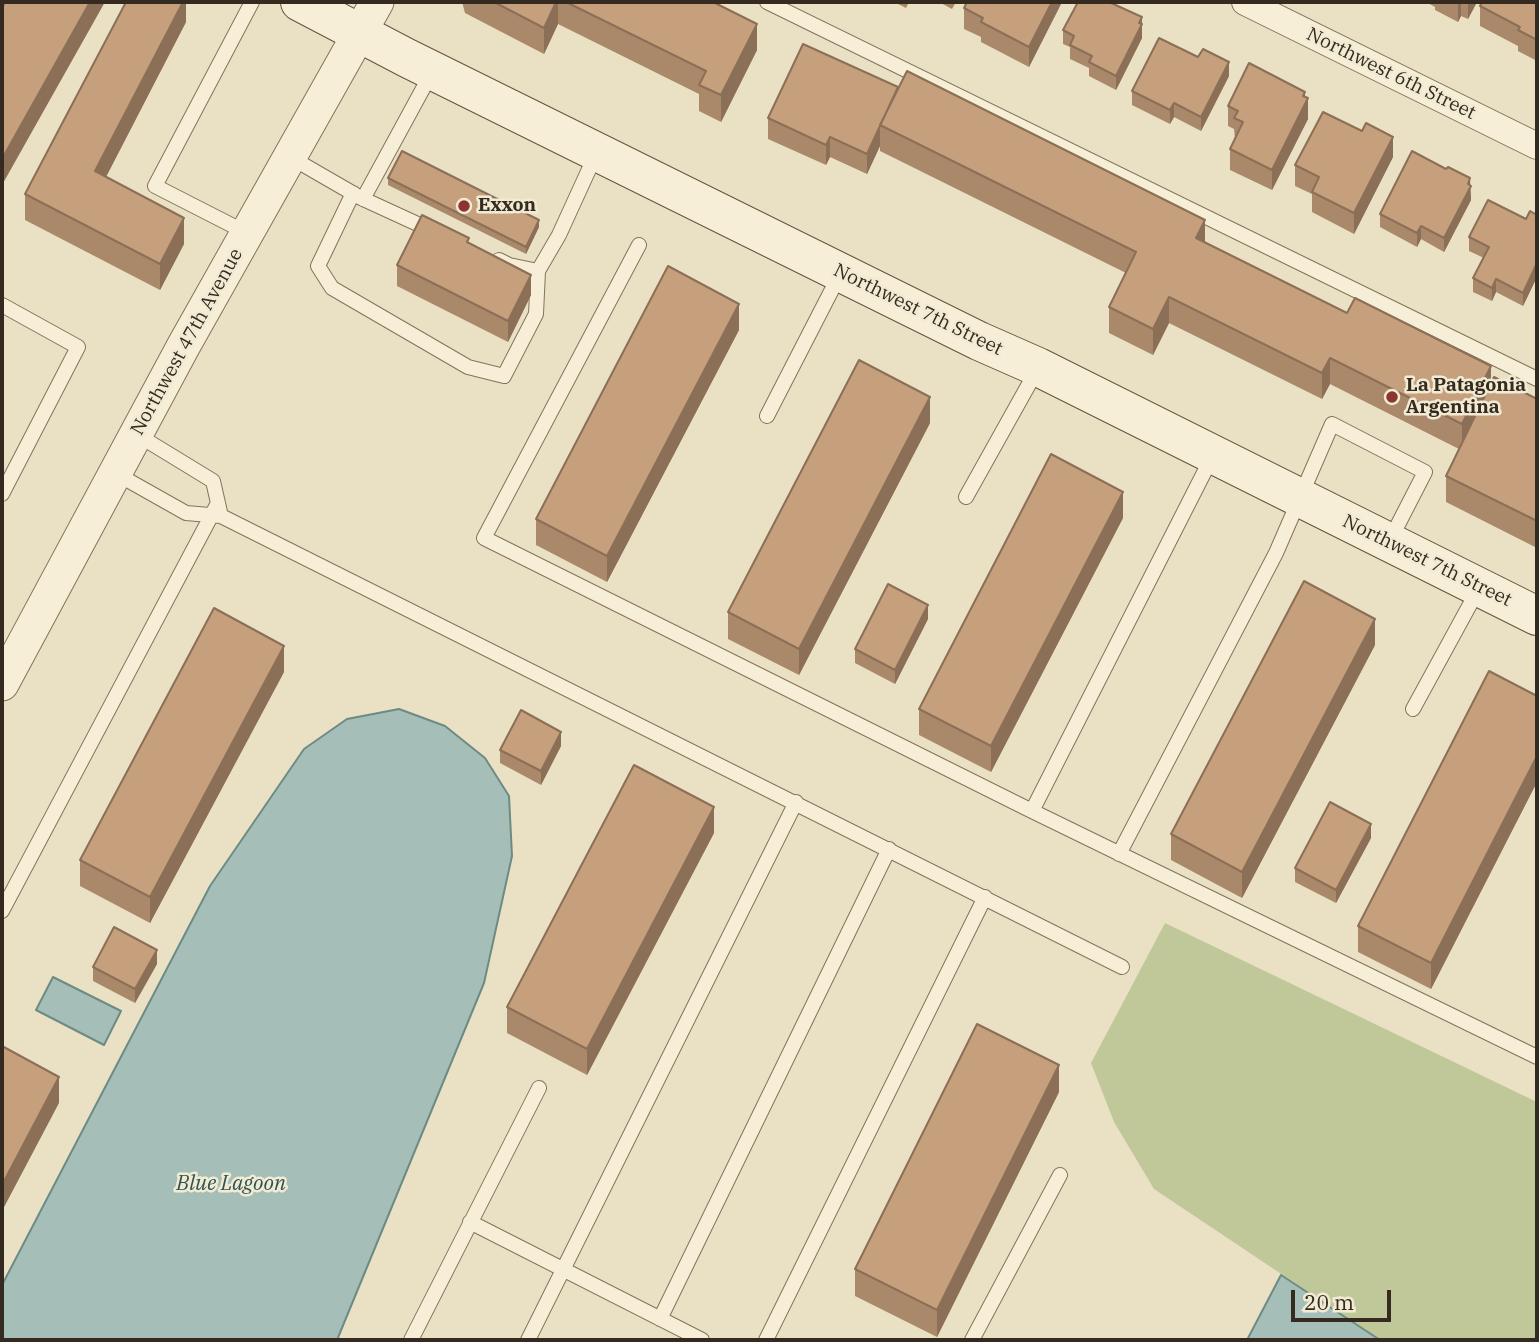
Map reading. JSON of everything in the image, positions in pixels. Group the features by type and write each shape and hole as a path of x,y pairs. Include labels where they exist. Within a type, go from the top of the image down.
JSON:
{"main road":[{"name":"Northwest 7th Street","path":"300,2 359,35 1038,367 1537,616"}],"street":[{"name":"Northwest 47th Avenue","path":"2,684 115,473 377,2"},
{"name":"Northwest 6th Street","path":"1245,2 1537,146"}],"lane":[{"path":"247,233 155,186 252,2"},
{"path":"767,2 1537,379"},
{"path":"432,71 318,266 332,288 468,367 504,376 536,314 538,271 559,235 597,152"},
{"path":"290,157 358,196 448,238"},
{"path":"639,246 484,538 1119,854 1537,1057"},
{"path":"485,254 509,265 538,271"},
{"path":"767,416 841,272"},
{"path":"2,306 78,347 2,494"},
{"path":"966,497 1038,367"},
{"path":"1119,854 1270,564 1332,424 1425,472 1389,542"},
{"path":"2,911 217,512 212,481 136,435"},
{"path":"1032,811 1213,454"},
{"path":"115,473 186,513 217,512 1122,967"},
{"path":"1413,709 1479,587"},
{"path":"528,1340 796,802"},
{"path":"660,1320 890,849"},
{"path":"766,1340 985,898"},
{"path":"411,1340 539,1087"},
{"path":"972,1340 1060,1175"},
{"path":"470,1222 702,1340"}],"green space":[{"path":"1165,923 1537,1102 1537,1340 1380,1340 1154,1189 1114,1122 1091,1063"}],"water":[{"name":"Blue Lagoon","path":"399,709 445,726 485,758 509,796 512,856 484,983 337,1340 2,1340 2,1285 210,886 304,749 347,719"},
{"path":"53,977 121,1011 104,1045 36,1010"},
{"path":"1281,1275 1380,1340 1247,1340"}],"building":[{"path":"5,2 90,2 2,159 2,8"},
{"path":"126,2 183,2 95,171 184,218 160,264 25,194"},
{"path":"494,2 556,2 544,28"},
{"path":"566,2 713,2 757,24 721,95 699,85 706,71"},
{"path":"967,2 1052,2 1029,47 981,22 983,18 964,8"},
{"path":"1078,2 1109,2 1142,17 1139,23 1142,24 1116,76 1089,62 1092,56 1070,45 1074,36 1063,30"},
{"path":"1482,2 1537,2 1537,40 1518,30 1520,27 1480,6"},
{"path":"1159,38 1198,57 1203,49 1229,62 1201,117 1174,103 1170,110 1132,91"},
{"path":"803,44 898,87 867,154 830,137 826,145 768,118"},
{"path":"1249,63 1305,92 1303,96 1308,98 1272,170 1230,149 1243,122 1234,118 1238,111 1228,106"},
{"path":"907,71 1205,220 1196,238 1347,313 1355,298 1491,366 1462,424 1330,358 1322,373 1169,297 1153,329 1109,307 1136,252 880,125"},
{"path":"1323,112 1362,131 1366,123 1393,137 1354,213 1312,192 1319,177 1295,165"},
{"name":"Exxon","path":"402,151 539,220 526,247 388,178"},
{"path":"1412,151 1470,178 1468,184 1471,186 1444,238 1421,226 1417,233 1380,214"},
{"path":"1488,200 1526,219 1530,211 1537,215 1537,263 1523,293 1496,279 1492,288 1473,278 1489,247 1469,237"},
{"path":"422,215 469,238 467,242 531,275 508,321 397,265"},
{"path":"668,266 739,304 607,556 536,519"},
{"path":"859,360 930,397 799,649 728,612"},
{"path":"1494,377 1537,399 1537,521 1446,476"},
{"path":"1051,454 1123,492 991,746 919,709"},
{"path":"1304,581 1375,619 1242,872 1171,834"},
{"path":"888,584 928,605 895,670 855,649"},
{"path":"214,608 284,646 150,897 80,860"},
{"path":"1489,671 1537,696 1537,756 1431,963 1358,926"},
{"path":"521,710 561,732 541,771 500,750"},
{"path":"634,765 714,807 587,1049 507,1007"},
{"path":"1330,802 1371,824 1336,890 1295,868"},
{"path":"114,927 157,950 135,989 93,967"},
{"path":"977,1024 1059,1065 937,1310 855,1269"},
{"path":"2,1046 59,1077 2,1185"}],"place":[{"name":"Exxon","path":"464,206"},
{"name":"La Patagonia Argentina","path":"1392,397"}]}
